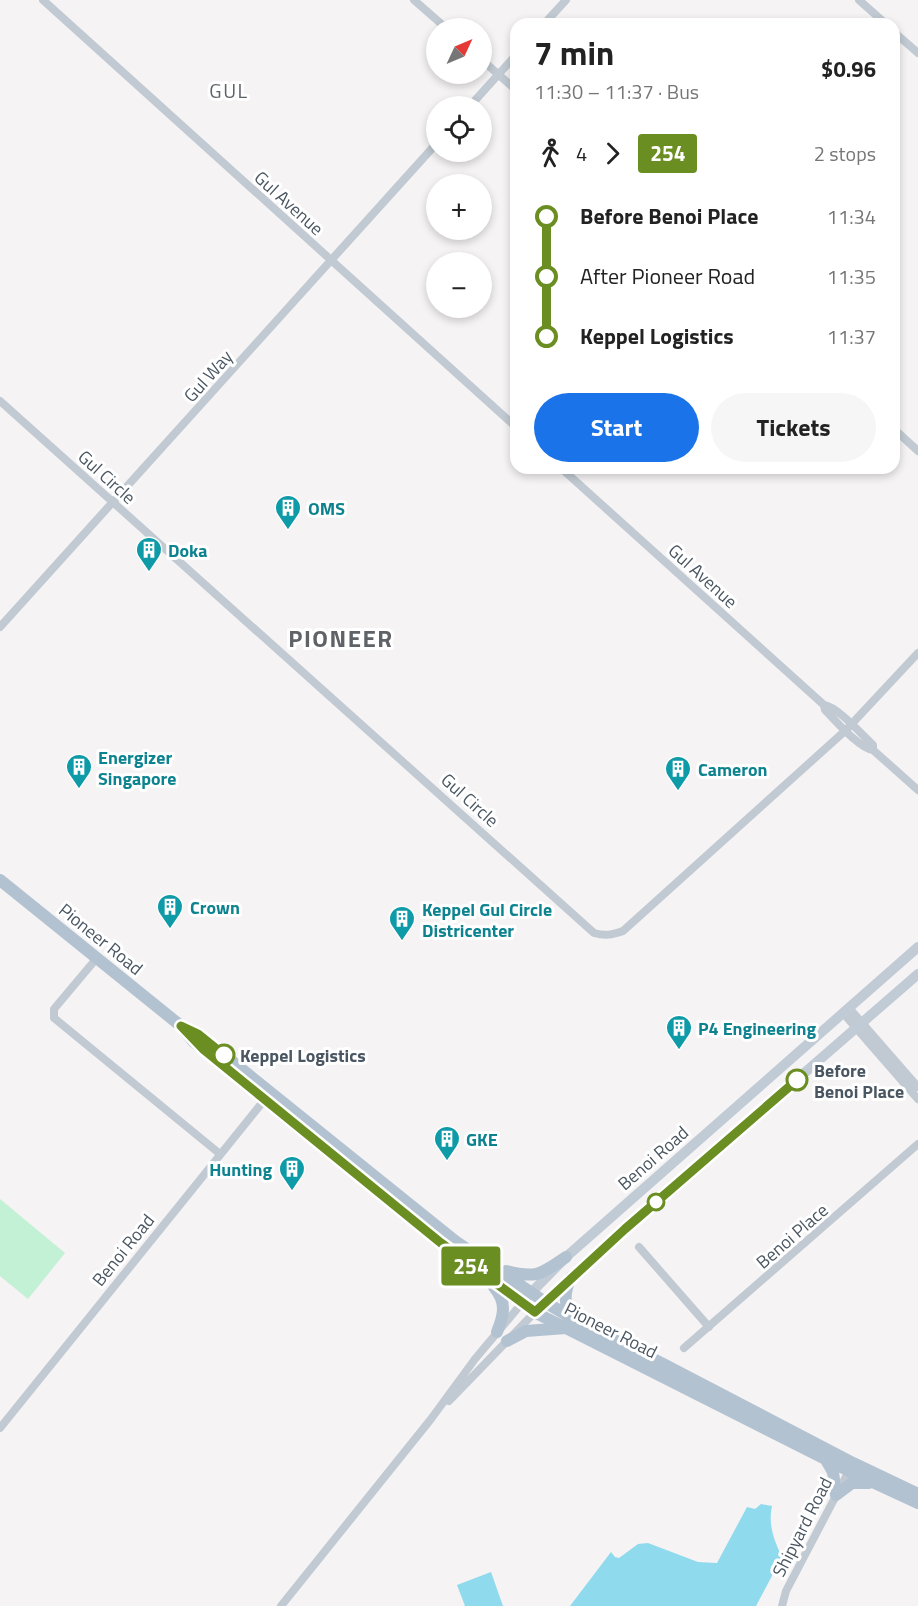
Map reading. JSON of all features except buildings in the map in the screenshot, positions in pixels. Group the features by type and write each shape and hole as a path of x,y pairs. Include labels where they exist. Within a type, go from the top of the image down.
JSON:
{"main road":[{"name":"Pioneer Road","path":"2,887 181,1026 198,1034 268,1096 488,1279 535,1312 851,1467 918,1494"},
{"name":"Benoi Road","path":"522,1303 566,1257 918,947"},
{"name":"Benoi Road","path":"535,1312 571,1277 918,974"},
{"name":"Pioneer Road","path":"268,1096 455,1241 545,1302 788,1435"},
{"path":"496,1268 517,1274 541,1274 566,1257"},
{"path":"571,1277 564,1300 570,1314 580,1323"},
{"path":"488,1279 497,1290 503,1305 502,1337 526,1331 567,1328"},
{"name":"Pioneer Road","path":"808,1445 826,1460 851,1467 874,1484 918,1503"},
{"path":"826,1460 833,1472 836,1495"},
{"path":"836,1495 852,1482 874,1484"}],"street":[{"name":"Gul Avenue","path":"43,0 510,422"},
{"path":"414,0 435,18"},
{"path":"550,18 566,0"},
{"path":"859,0 879,18"},
{"path":"900,37 918,53"},
{"path":"479,96 510,62"},
{"path":"492,69 510,85"},
{"name":"Gul Way","path":"0,627 426,155"},
{"name":"Gul Circle","path":"0,401 594,933 604,935 623,931 848,727 918,653"},
{"path":"900,434 918,450"},
{"name":"Gul Avenue","path":"568,474 824,705 829,706 848,727 873,745 873,750 918,790"},
{"path":"96,959 54,1009 53,1016 220,1154"},
{"path":"846,1011 918,1087"},
{"path":"859,1025 918,1099"},
{"name":"Benoi Road","path":"0,1427 268,1096"},
{"name":"Benoi Place","path":"684,1348 918,1144"},
{"path":"639,1247 709,1327"},
{"name":"Benoi Road","path":"433,1417 478,1373 522,1303"},
{"name":"Benoi Road","path":"281,1606 433,1417 502,1337 535,1312"},
{"name":"Shipyard Road","path":"782,1606 786,1591 851,1467"}],"green space":[{"path":"0,1199 65,1253 28,1299 0,1276"}],"water":[{"path":"761,1504 772,1506 772,1532 782,1557 756,1606 570,1606 611,1552 619,1558 638,1544 648,1543 698,1562 717,1563 747,1507 755,1509"},
{"path":"491,1572 503,1606 465,1606 457,1585"}],"bus line":[{"name":"254","path":"224,1055 198,1034 181,1026 193,1041 441,1243 535,1312 625,1229 797,1080"}],"place":[{"name":"OMS","path":"288,531"},
{"name":"Doka","path":"149,573"},
{"name":"Energizer Singapore","path":"79,790"},
{"name":"Cameron","path":"678,792"},
{"name":"Crown","path":"170,930"},
{"name":"Keppel Gul Circle Districenter","path":"402,942"},
{"name":"P4 Engineering","path":"679,1051"},
{"name":"Keppel Logistics","path":"224,1055"},
{"name":"Before Benoi Place","path":"797,1080"},
{"name":"GKE","path":"447,1162"},
{"name":"Hunting","path":"292,1192"}],"district":[{"name":"GUL","path":"229,90"},
{"name":"PIONEER","path":"341,638"}]}
